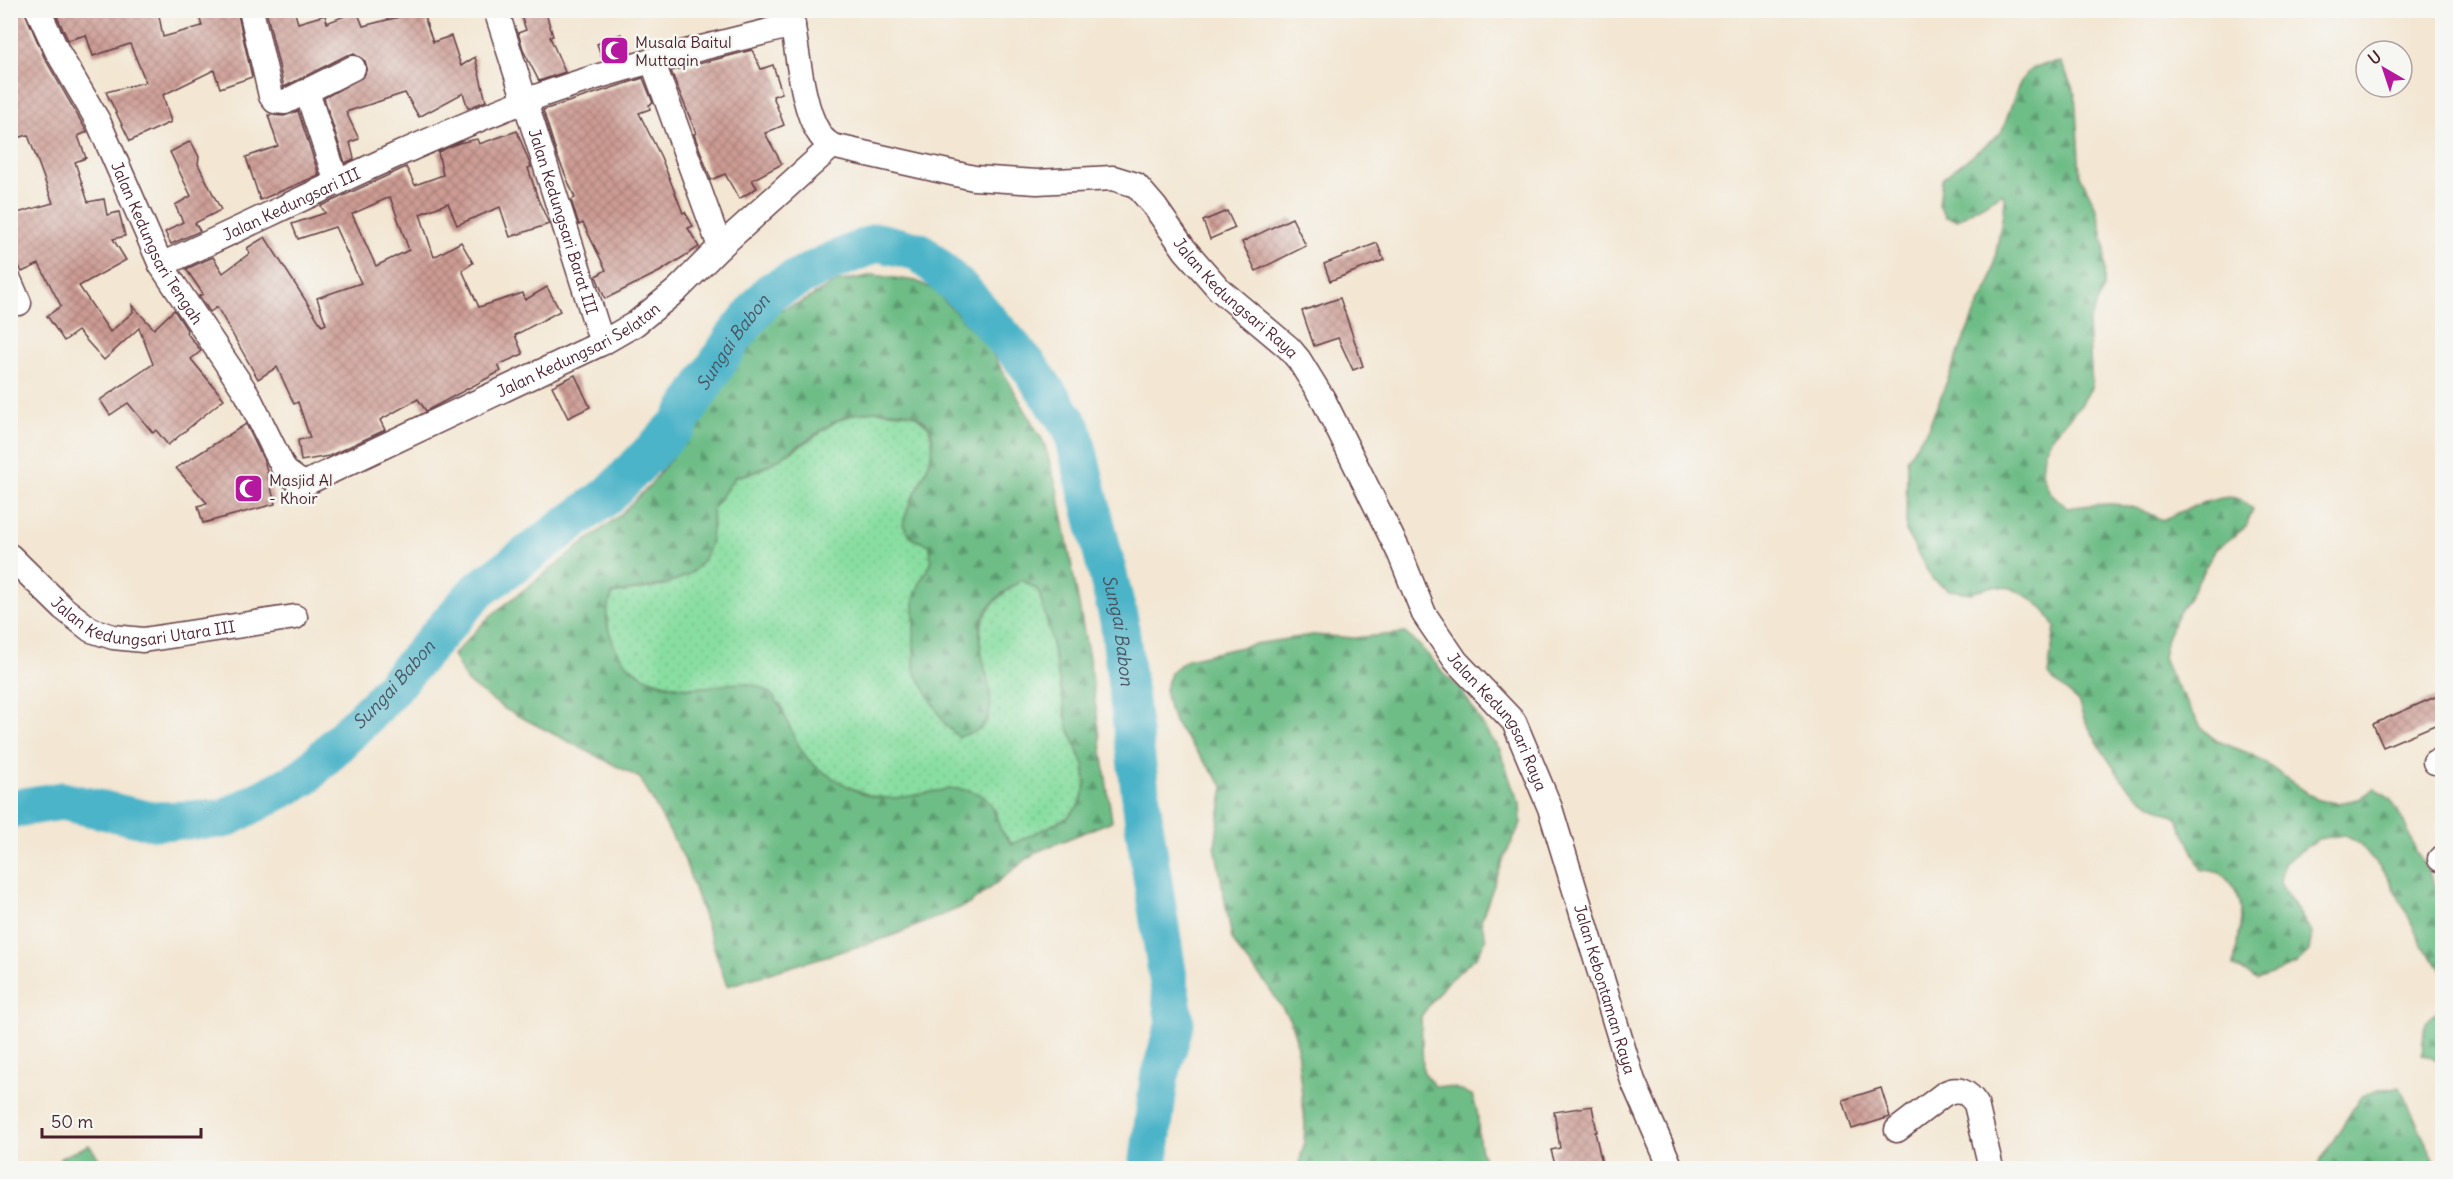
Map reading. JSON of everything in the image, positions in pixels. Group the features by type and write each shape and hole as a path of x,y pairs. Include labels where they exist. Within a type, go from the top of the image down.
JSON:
{"street":[{"name":"Jalan Kedungsari Tengah","path":"38,10 57,51 98,121 161,265 247,394 285,471"},
{"path":"251,10 271,96 275,101 285,102 352,68"},
{"name":"Jalan Kedungsari Barat III","path":"496,10 602,343"},
{"name":"Jalan Kedungsari III","path":"161,265 422,144 524,102 791,18"},
{"path":"791,18 813,124 832,146"},
{"path":"652,60 720,247"},
{"path":"308,92 337,183"},
{"name":"Jalan Kedungsari Selatan","path":"285,471 300,482 308,482 602,343 634,324 677,290 720,247 832,146"},
{"name":"Jalan Kedungsari Raya","path":"832,146 975,178 1037,182 1113,178 1136,185 1155,207 1185,250 1220,290 1289,348 1299,360 1323,399 1400,554 1424,614 1456,661 1514,722 1551,808"},
{"name":"Jalan Kedungsari Utara III","path":"10,556 63,608 91,630 113,637 144,640 295,617"},
{"name":"Jalan Kebontaman Raya","path":"1551,808 1633,1081 1671,1168"},
{"path":"1897,1130 1952,1089 1961,1091 1970,1095 1976,1104 1991,1168"}],"green space":[{"path":"2061,62 2075,93 2080,175 2097,210 2105,247 2104,288 2088,323 2092,386 2081,405 2053,435 2044,453 2042,473 2049,491 2067,508 2116,504 2138,509 2162,520 2220,498 2238,499 2253,509 2246,527 2215,550 2176,617 2167,638 2163,657 2170,675 2201,727 2215,740 2253,755 2318,800 2338,803 2359,799 2375,788 2390,799 2401,815 2416,851 2442,896 2442,969 2421,944 2386,875 2360,844 2344,835 2318,839 2284,863 2280,883 2312,933 2309,952 2295,965 2257,979 2234,966 2241,923 2240,902 2236,892 2228,880 2218,872 2201,869 2177,818 2142,799 2126,785 2084,719 2078,701 2048,675 2055,627 2045,610 2029,597 2011,588 1992,586 1971,593 1949,590 1932,579 1906,532 1907,459 1929,426 1974,314 1991,281 2005,202 2003,193 1957,220 1946,217 1939,206 1942,179 2000,134 2017,90 2026,74 2033,68"},
{"path":"874,275 916,281 933,289 989,347 1044,443 1058,492 1089,659 1112,821 1036,852 969,904 889,937 727,986 684,858 640,778 505,709 467,682 453,655 489,617 621,514 650,485 693,431 707,405 777,311 802,302 836,282","holes":["874,411 911,414 924,421 931,430 933,442 931,455 903,525 913,539 930,545 931,563 914,599 914,670 945,724 958,737 976,731 986,721 990,709 990,695 980,632 986,612 1000,596 1022,580 1038,590 1049,628 1068,727 1084,765 1086,784 1080,804 1067,818 1012,844 1001,830 992,806 981,795 967,790 953,789 891,798 874,797 857,791 825,773 808,759 778,703 766,690 737,683 696,688 660,683 638,673 629,666 621,657 610,634 607,614 612,594 671,582 686,576 698,566 707,553 712,534 712,509 736,476 753,473 774,462 836,421 854,414"]},
{"path":"874,411 913,414 929,427 933,447 928,468 909,505 913,539 930,545 931,563 921,580 945,724 958,737 977,730 987,709 990,696 980,649 982,624 986,614 1000,596 1022,580 1038,590 1049,628 1068,727 1084,765 1086,784 1080,804 1067,818 1012,845 1000,829 995,810 968,792 951,789 896,799 861,792 835,780 814,766 791,732 781,704 707,687 686,688 646,678 616,653 609,631 606,612 613,594 666,585 713,528 712,509 736,476 754,473 807,442 836,421 854,414"},
{"path":"1405,633 1461,689 1500,750 1520,804 1521,823 1504,858 1481,920 1486,940 1477,956 1446,983 1421,1016 1423,1071 1435,1086 1454,1088 1472,1095 1478,1115 1481,1150 1490,1168 1298,1168 1304,1145 1305,1124 1296,1039 1290,1020 1268,986 1232,939 1215,845 1224,787 1177,726 1169,709 1165,689 1172,671 1188,659 1255,644 1313,635 1354,638"},
{"path":"2442,1002 2442,1063 2422,1054 2425,1022 2439,1009"},
{"path":"2400,1087 2438,1168 2316,1168 2361,1096 2381,1089"},
{"path":"89,1145 103,1168 57,1168 60,1158"}],"building":[{"path":"10,10 24,10 44,57 87,132 78,136 86,158 75,162 88,202 104,199 107,215 119,212 125,236 113,239 126,260 79,286 110,332 133,312 132,305 154,329 174,310 187,330 186,332 201,351 191,359 224,399 168,445 156,430 153,433 128,403 110,415 100,400 153,364 139,328 104,360 78,331 64,341 47,316 61,306 39,264 22,272 10,248 10,215 53,203 28,135 10,140"},
{"path":"54,10 158,10 163,37 202,26 199,16 217,10 237,10 252,77 220,88 214,70 163,95 171,122 130,141 106,92 146,82 130,44 93,56 86,35 68,40"},
{"path":"266,10 294,10 298,23 325,15 327,23 357,11 363,26 422,11 433,42 451,36 461,66 475,57 486,101 468,108 463,93 419,117 405,93 346,112 359,139 350,142 354,159 345,163 324,98 364,76 367,68 365,61 354,54 347,55 284,87"},
{"path":"519,10 545,10 553,36 550,37 565,72 539,81 524,52 518,33 526,30"},
{"name":"Musala Baitul Muttaqin","path":"621,34 628,53 603,60 597,44"},
{"path":"752,50 761,69 773,65 782,93 773,96 784,125 765,133 782,164 752,180 757,188 739,199 725,174 711,180 694,134 696,133 671,71"},
{"path":"643,78 653,103 649,105 650,109 639,113 661,157 683,213 685,212 693,226 688,228 699,247 659,272 605,299 596,276 606,270 583,223 579,225 571,200 575,198 557,155 543,110"},
{"path":"298,111 319,175 260,200 246,157 278,146 268,115 284,116"},
{"path":"517,131 531,167 528,168 538,199 549,224 510,237 500,207 457,225 448,203 420,214 434,257 461,242 473,263 462,270 479,307 523,293 525,300 547,287 560,311 515,335 523,354 498,365 501,371 426,411 418,399 380,420 385,430 329,456 301,461 298,440 310,438 298,402 294,404 277,367 258,379 217,307 210,312 199,296 203,294 186,269 213,257 223,273 250,253 247,248 265,237 322,326 326,324 317,298 361,283 335,227 298,239 292,224 325,213 321,206 406,167 415,185 443,175 438,152 459,143 477,139 479,144","holes":["390,197 409,250 376,266 352,214"]},
{"path":"191,141 199,157 198,164 221,210 195,223 200,231 171,244 165,232 183,222 175,205 191,196 170,152"},
{"path":"1227,211 1235,228 1210,239 1203,221"},
{"path":"1292,218 1306,246 1256,271 1242,242"},
{"path":"1377,243 1384,260 1330,281 1324,264"},
{"path":"1340,298 1363,366 1353,370 1338,338 1314,346 1302,311"},
{"path":"575,375 590,407 568,418 552,386"},
{"path":"246,424 265,463 275,504 203,523 198,506 207,503 176,468"},
{"path":"2442,694 2442,722 2383,747 2373,724"},
{"path":"1881,1088 1890,1117 1852,1129 1843,1100"},
{"path":"1592,1106 1603,1168 1556,1168 1551,1150 1560,1148 1554,1112"}],"waterway":[{"name":"Sungai Babon","path":"10,809 62,801 152,821 224,819 303,778 378,704 477,591 609,495 679,423 734,337 770,292 824,265 878,242 920,252 965,293 1028,365 1072,428 1119,620 1145,831 1175,1023 1159,1079 1148,1168"}],"place":[{"name":"Musala Baitul Muttaqin","path":"614,51"},
{"name":"Masjid Al - Khoir","path":"248,489"}]}
